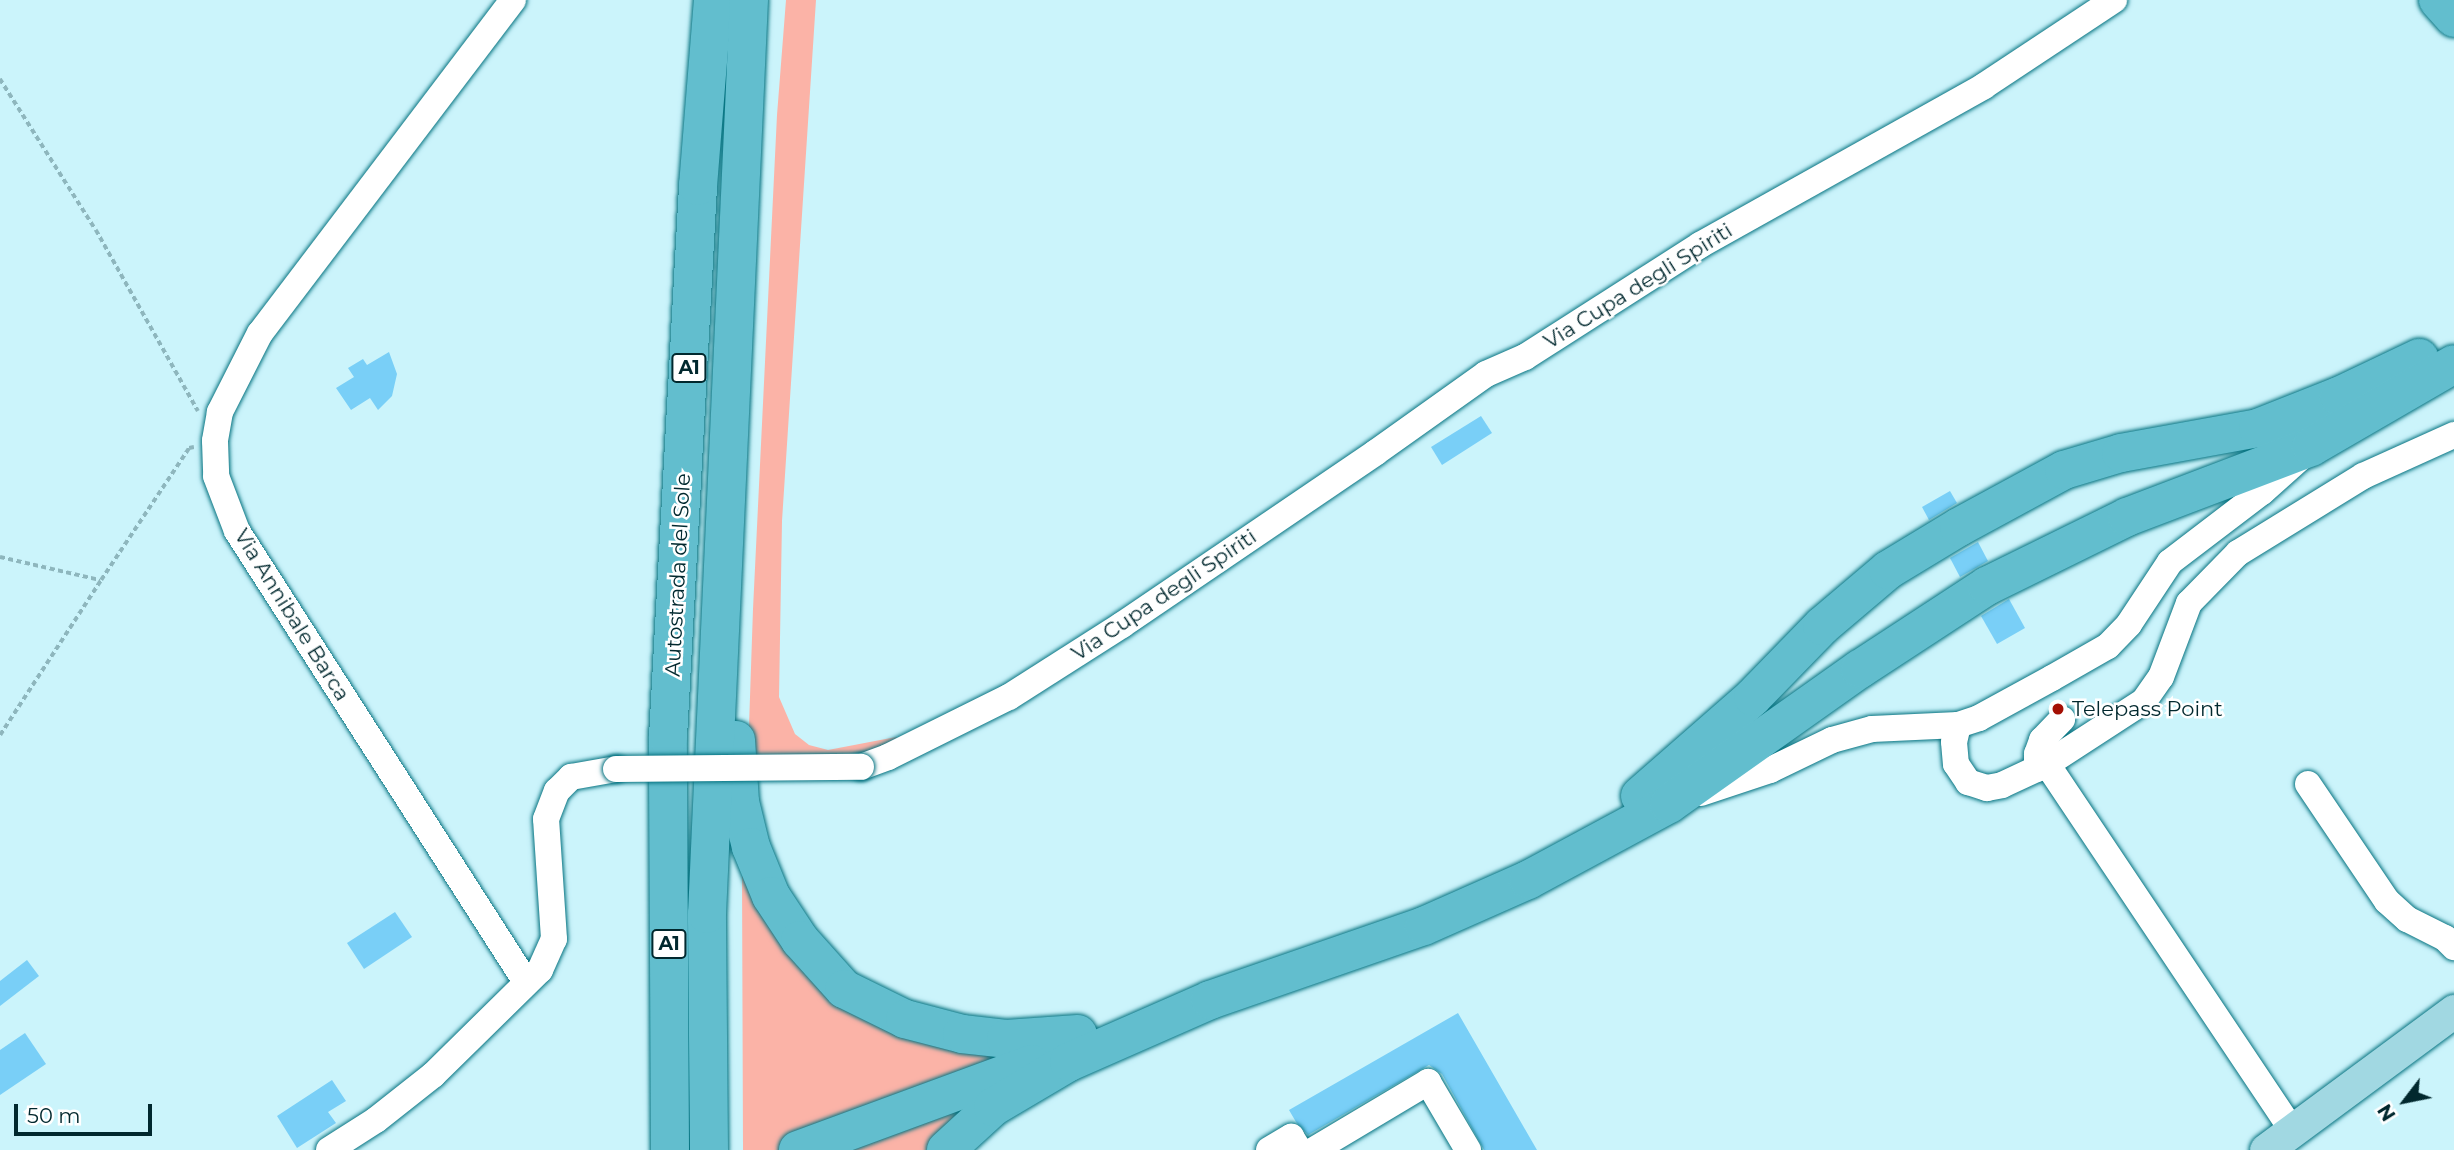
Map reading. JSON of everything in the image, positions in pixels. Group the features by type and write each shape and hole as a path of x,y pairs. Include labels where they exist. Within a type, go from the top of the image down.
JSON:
{"highway":[{"name":"Autostrada del Sole","path":"670,1150 668,737 698,186 713,0"},
{"name":"Autostrada del Sole","path":"709,1150 707,914 749,0"},
{"path":"2438,0 2454,18"},
{"path":"1020,1068 1078,1034 1483,876 1648,792 1753,697 1822,626 1888,570 1959,527 2064,470 2121,453 2258,428 2339,396 2454,340"},
{"path":"946,1150 993,1107 1069,1062 1210,1000 1424,926 1528,880 1669,804 1860,669 1987,586 2127,517 2311,447 2454,364"},
{"path":"723,562 740,802 751,847 771,896 800,940 844,989 905,1019 962,1034 1006,1039 1078,1034"},
{"path":"643,1150 650,897 668,737"},
{"path":"798,1150 1020,1068 1146,1028"}],"main road":[{"path":"2266,1150 2454,1011"}],"street":[{"name":"Via Annibale Barca","path":"513,0 261,333 220,412 215,441 216,477 237,531 526,982"},
{"name":"Via Cupa degli Spiriti","path":"329,1150 376,1120 433,1075 540,970 554,939 546,819 557,791 571,777 616,769 861,767 888,757 1009,697 1122,625 1486,374 1525,357 1700,245 1984,86 2114,0"},
{"path":"1958,724 1954,742 1956,764 1968,782 1987,788 2042,766 2144,701 2161,677 2189,603 2238,553 2363,476 2454,435"},
{"path":"1669,804 1770,770 1832,740 1872,729 1958,724 1979,718 2108,646 2129,624 2171,562 2262,492 2311,447"},
{"path":"2062,719 2042,740 2042,766 2292,1130"},
{"path":"2308,785 2387,901 2407,919 2445,938 2454,947"},
{"path":"1314,1150 1429,1082 1468,1150"},
{"path":"1269,1150 1291,1137 1299,1150"}],"path":[{"path":"0,79 96,230 215,441 189,448 0,735"},
{"path":"0,557 101,580"}],"shaded area":[{"path":"786,0 816,0 782,521 779,697 795,734 809,745 828,750 896,737 898,739 863,755 753,760 749,726 753,609 777,115"},
{"path":"744,872 799,966 1012,1051 783,1150 743,1150"},
{"path":"989,1094 975,1111 926,1150 841,1150"}],"building":[{"path":"389,352 397,374 392,396 378,410 370,398 351,410 336,388 354,377 348,368 363,359 367,365"},
{"path":"1481,416 1492,433 1442,465 1431,447"},
{"path":"1950,491 1957,503 1929,520 1922,507"},
{"path":"1978,542 1988,561 1960,577 1950,558"},
{"path":"2009,599 2025,628 1997,644 1981,616"},
{"path":"395,912 412,937 364,969 347,943"},
{"path":"27,960 39,976 0,1006 0,981"},
{"path":"1458,1013 1537,1150 1484,1150 1442,1074 1429,1065 1308,1135 1296,1122 1289,1110"},
{"path":"25,1033 46,1064 0,1095 0,1050"},
{"path":"332,1080 346,1101 328,1112 336,1123 297,1148 277,1116"}],"place":[{"name":"Telepass Point","path":"2058,709"}]}
